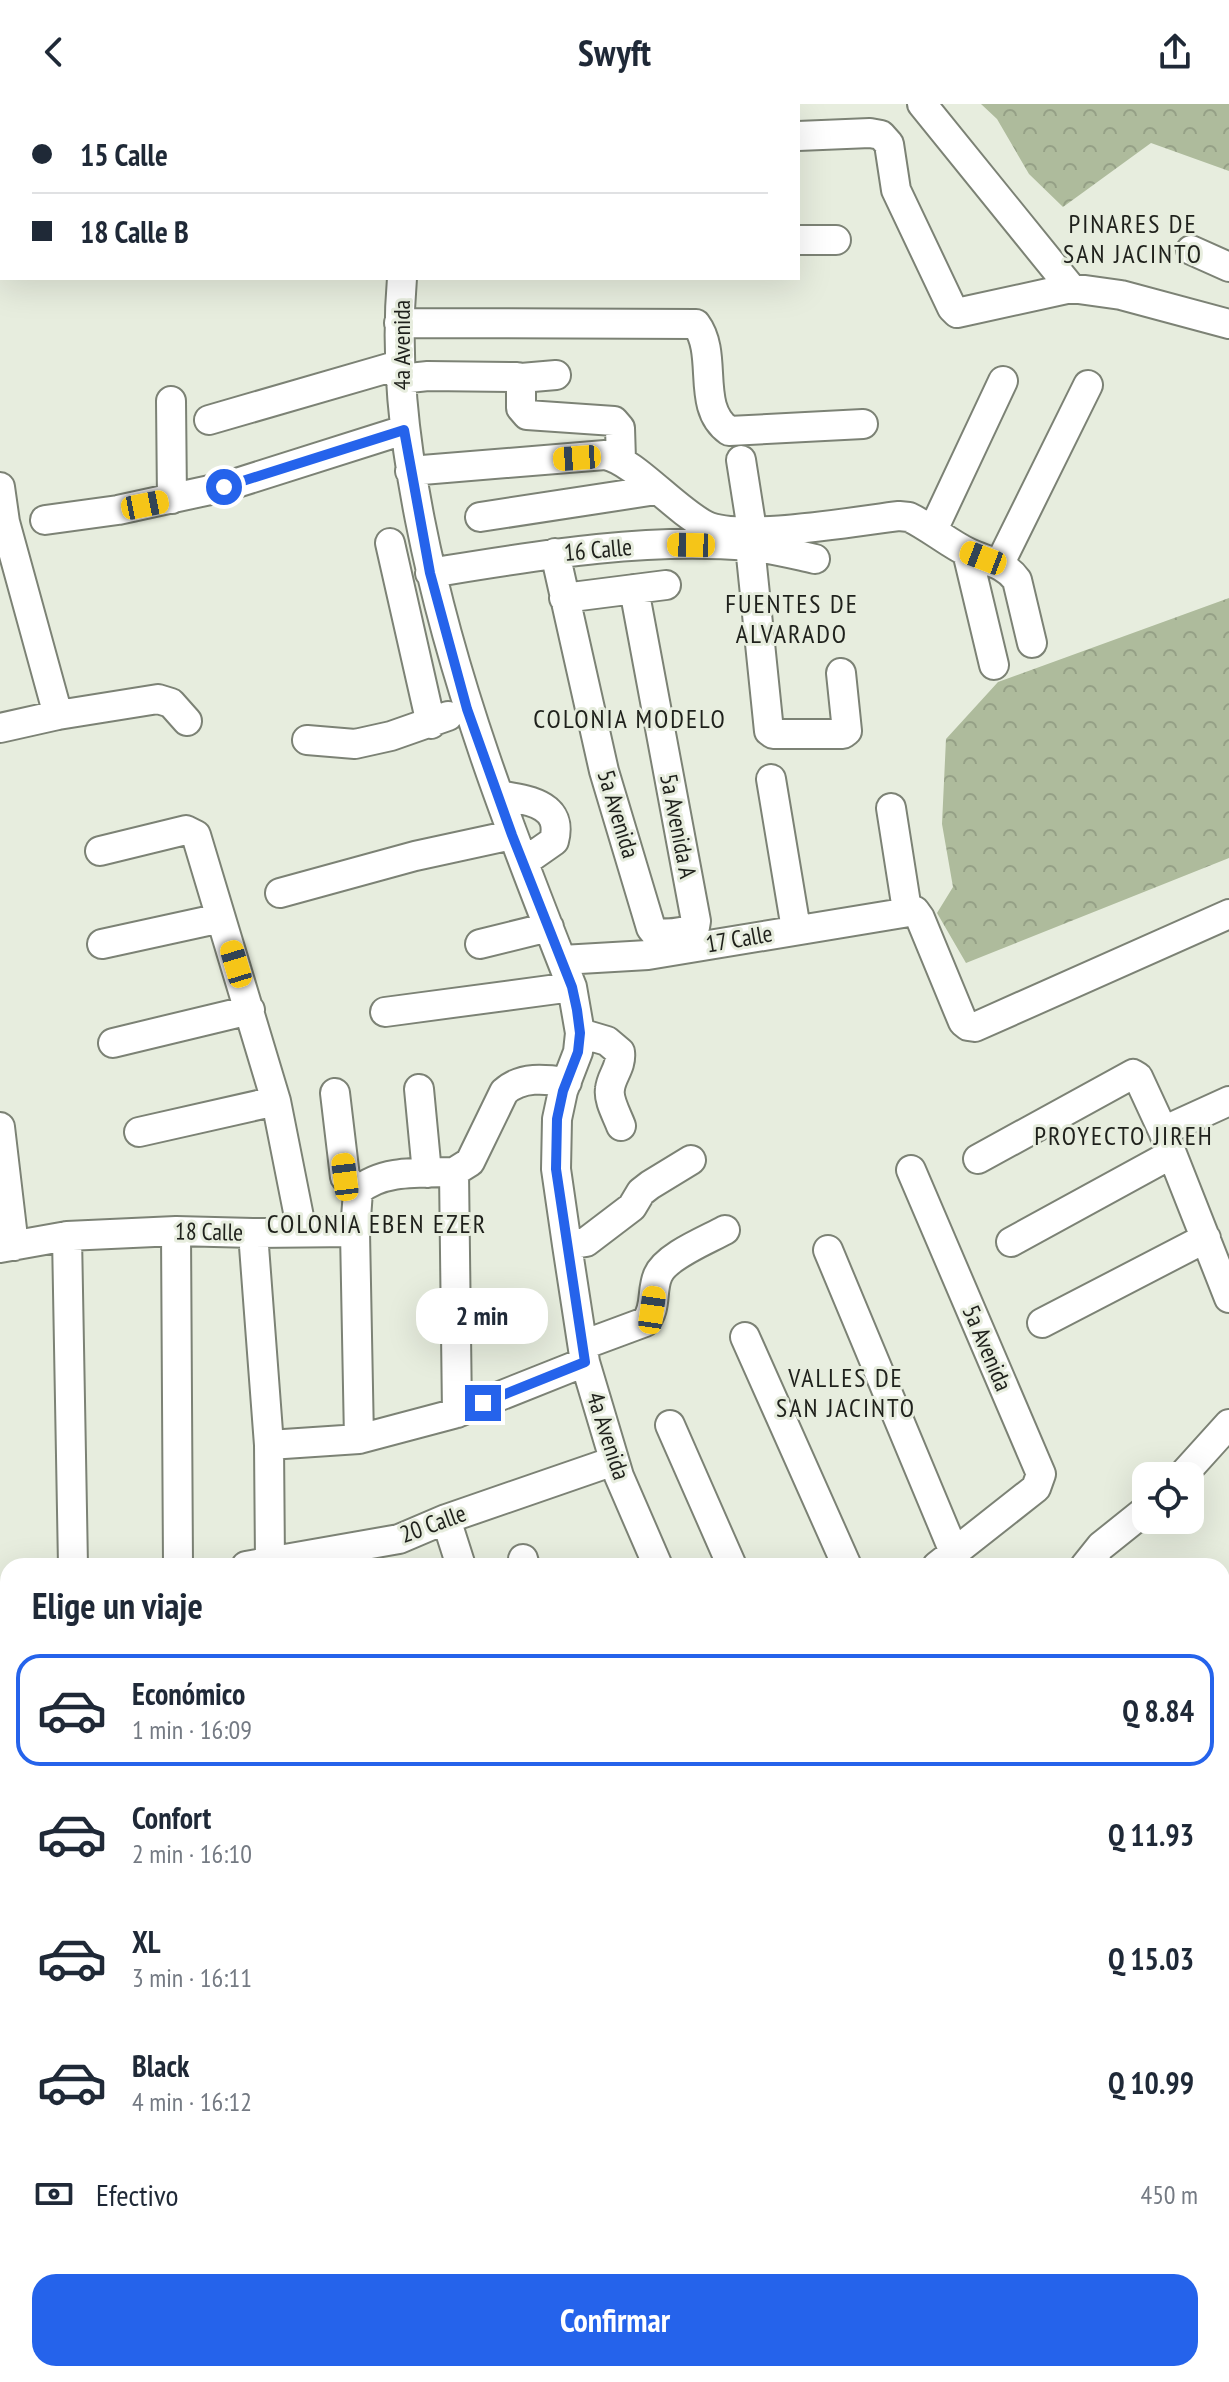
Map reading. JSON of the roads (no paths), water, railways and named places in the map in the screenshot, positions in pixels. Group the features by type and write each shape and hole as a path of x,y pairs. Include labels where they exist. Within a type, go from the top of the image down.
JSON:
{"street":[{"path":"922,104 1071,288"},
{"path":"800,136 870,133 881,135 889,144 896,190 957,313 1071,288 1121,295 1229,324"},
{"path":"800,240 836,240"},
{"path":"1191,250 1229,267"},
{"name":"4a Avenida","path":"402,280 399,323 404,430 430,573 467,709 512,835 572,987 580,1033 578,1052 557,1119 556,1169 567,1245 584,1353 614,1461 655,1558"},
{"path":"399,323 696,324 703,333 706,346 713,413 729,431 863,424"},
{"path":"209,420 400,372 428,376 521,378 556,375"},
{"path":"521,378 521,408 527,415 614,421 620,428 621,460"},
{"path":"933,530 1003,381"},
{"path":"999,565 1088,385"},
{"path":"171,401 172,499"},
{"path":"45,520 224,487 404,430"},
{"path":"410,471 605,455 621,460 705,525 751,538 768,531 909,517 967,552 1012,573 1017,580 1032,643"},
{"path":"741,460 769,731 773,734 843,734 847,731 841,673"},
{"path":"0,487 5,522 58,715"},
{"path":"480,517 656,490"},
{"name":"16 Calle","path":"430,573 555,553 751,538 815,559"},
{"path":"390,543 431,724"},
{"path":"967,552 994,665"},
{"name":"5a Avenida","path":"555,553 604,771 651,928 655,933 663,934 690,930 695,927 696,921"},
{"path":"564,598 666,585"},
{"name":"5a Avenida A","path":"634,589 696,921"},
{"path":"0,728 158,699 171,703 187,721"},
{"path":"307,740 355,744 431,724 467,709"},
{"path":"771,779 796,929"},
{"path":"499,795 542,804 550,813 557,831 554,841 524,862"},
{"path":"891,808 911,910 920,918 963,1022 968,1026 975,1027 1229,914"},
{"path":"100,851 192,831 196,835 276,1101 302,1232"},
{"path":"280,893 415,856 512,835"},
{"name":"17 Calle","path":"562,960 648,955 911,910"},
{"path":"102,944 221,918"},
{"path":"480,944 549,927"},
{"path":"385,1012 572,987"},
{"path":"113,1043 250,1010"},
{"path":"580,1033 607,1041 620,1052 622,1061 610,1086 610,1095 621,1126"},
{"path":"978,1159 1133,1074 1138,1077 1229,1298"},
{"path":"359,1439 355,1232 358,1191 382,1177 440,1172 470,1162 504,1092 512,1084 547,1080 567,1082"},
{"path":"419,1089 440,1172 457,1413"},
{"path":"335,1093 345,1177 358,1191"},
{"path":"139,1132 276,1101"},
{"path":"1011,1242 1229,1101"},
{"path":"1,1142 7,1247"},
{"path":"567,1245 586,1242 632,1207 641,1192 691,1160"},
{"name":"5a Avenida","path":"911,1170 1041,1474 1040,1482 947,1558"},
{"path":"269,1445 359,1439 457,1413 645,1322 650,1317 656,1276 663,1265 725,1230"},
{"path":"176,1231 178,1558"},
{"name":"18 Calle","path":"7,1247 67,1236 176,1231 355,1232"},
{"path":"253,1233 269,1445 259,1558"},
{"path":"67,1236 73,1558"},
{"path":"1042,1323 1206,1238"},
{"path":"828,1250 946,1558"},
{"path":"745,1337 843,1558"},
{"path":"1195,1462 1229,1424"},
{"path":"670,1425 728,1558"},
{"name":"20 Calle","path":"323,1558 399,1539 446,1519 614,1461"},
{"path":"446,1519 458,1558"},
{"path":"1091,1558 1101,1546 1132,1521"}],"district":[{"name":"PINARES DE SAN JACINTO","path":"1133,239"},
{"name":"FUENTES DE ALVARADO","path":"792,619"},
{"name":"COLONIA MODELO","path":"630,719"},
{"name":"PROYECTO JIREH","path":"1124,1136"},
{"name":"COLONIA EBEN EZER","path":"377,1224"},
{"name":"VALLES DE SAN JACINTO","path":"846,1393"}]}
